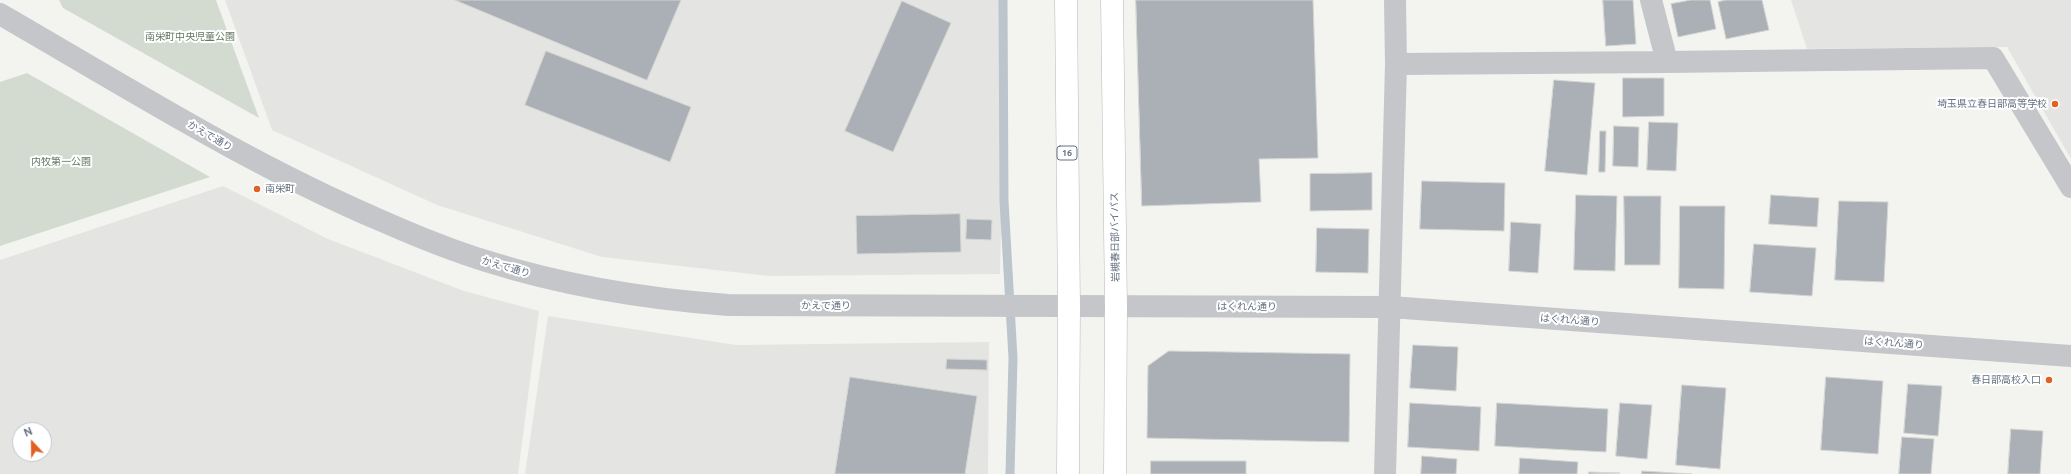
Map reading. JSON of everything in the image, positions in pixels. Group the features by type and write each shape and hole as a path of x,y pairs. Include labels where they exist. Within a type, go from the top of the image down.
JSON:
{"highway":[{"name":"16","path":"1066,0 1069,306 1068,474"},
{"name":"岩槻春日部バイパス","path":"1112,0 1116,306 1115,474"}],"street":[{"path":"1386,474 1396,64 1395,0"},
{"path":"1651,0 1668,62"},
{"name":"かえで通り","path":"0,14 243,154 335,201 421,238 484,261 536,275 665,300 728,305 1069,306"},
{"path":"1396,64 1993,58 2071,187"},
{"name":"はくれん通り","path":"1069,306 1390,307 2071,356"}],"shaded area":[{"path":"225,0 1006,0 1000,274 768,276 602,257 437,205 272,130"},
{"name":"埼玉県立春日部高等学校","path":"1791,0 2071,0 2071,159 2007,47 1807,49"},
{"path":"223,186 328,239 464,291 539,311 518,474 0,474 0,260"},
{"path":"548,316 736,345 989,342 988,474 525,474"}],"green space":[{"name":"南栄町中央児童公園","path":"59,0 216,0 259,118 63,8"},
{"name":"内牧第一公園","path":"27,73 210,177 0,246 0,82"}],"building":[{"path":"455,0 681,0 647,80"},
{"path":"1136,0 1313,0 1318,158 1259,159 1261,202 1142,206"},
{"path":"1603,0 1633,0 1636,44 1606,46"},
{"path":"1691,0 1710,0 1716,29 1678,37 1671,4"},
{"path":"1726,0 1762,0 1769,30 1726,39 1718,2"},
{"path":"902,1 951,23 893,152 845,131"},
{"path":"546,51 691,107 670,162 525,105"},
{"path":"1623,78 1664,78 1664,116 1623,117"},
{"path":"1554,80 1595,83 1587,175 1545,171"},
{"path":"1649,122 1678,123 1676,171 1647,170"},
{"path":"1614,126 1639,127 1638,167 1613,166"},
{"path":"1600,131 1606,131 1605,172 1599,172"},
{"path":"1372,173 1372,210 1310,211 1310,174"},
{"path":"1422,181 1505,183 1504,231 1420,229"},
{"path":"1576,195 1617,196 1615,271 1574,270"},
{"path":"1771,195 1819,198 1817,227 1769,224"},
{"path":"1624,196 1661,196 1660,265 1625,265"},
{"path":"1839,201 1888,202 1884,282 1835,280"},
{"path":"1680,206 1725,206 1724,289 1679,288"},
{"path":"960,214 961,252 857,254 856,216"},
{"path":"967,219 992,220 991,240 966,239"},
{"path":"1511,222 1541,224 1538,273 1509,271"},
{"path":"1317,228 1369,229 1368,273 1316,272"},
{"path":"1754,244 1816,248 1812,296 1750,292"},
{"path":"1413,345 1458,347 1456,391 1410,388"},
{"path":"1169,351 1350,354 1349,442 1147,438 1148,366"},
{"path":"947,359 987,360 987,370 946,369"},
{"path":"850,377 977,396 965,474 835,474"},
{"path":"1826,377 1883,381 1878,454 1821,450"},
{"path":"1908,384 1942,386 1938,436 1904,433"},
{"path":"1682,385 1726,388 1720,469 1676,465"},
{"path":"1410,403 1481,407 1479,451 1408,447"},
{"path":"1497,403 1608,409 1606,452 1495,446"},
{"path":"1620,403 1652,405 1647,459 1616,456"},
{"path":"2011,429 2043,431 2040,474 2008,474"},
{"path":"1902,437 1934,439 1931,474 1899,474"},
{"path":"1422,456 1457,459 1456,474 1421,474"},
{"path":"1520,458 1578,462 1577,474 1519,474"},
{"path":"1151,461 1246,461 1246,474 1151,474"},
{"path":"1642,471 1692,474 1642,474"},
{"path":"1589,472 1620,473 1589,474"}],"waterway":[{"path":"1003,0 1004,201 1013,358 1010,474"}],"place":[{"name":"埼玉県立春日部高等学校","path":"2055,104"},
{"name":"南栄町","path":"257,189"},
{"name":"春日部高校入口","path":"2049,380"}]}
